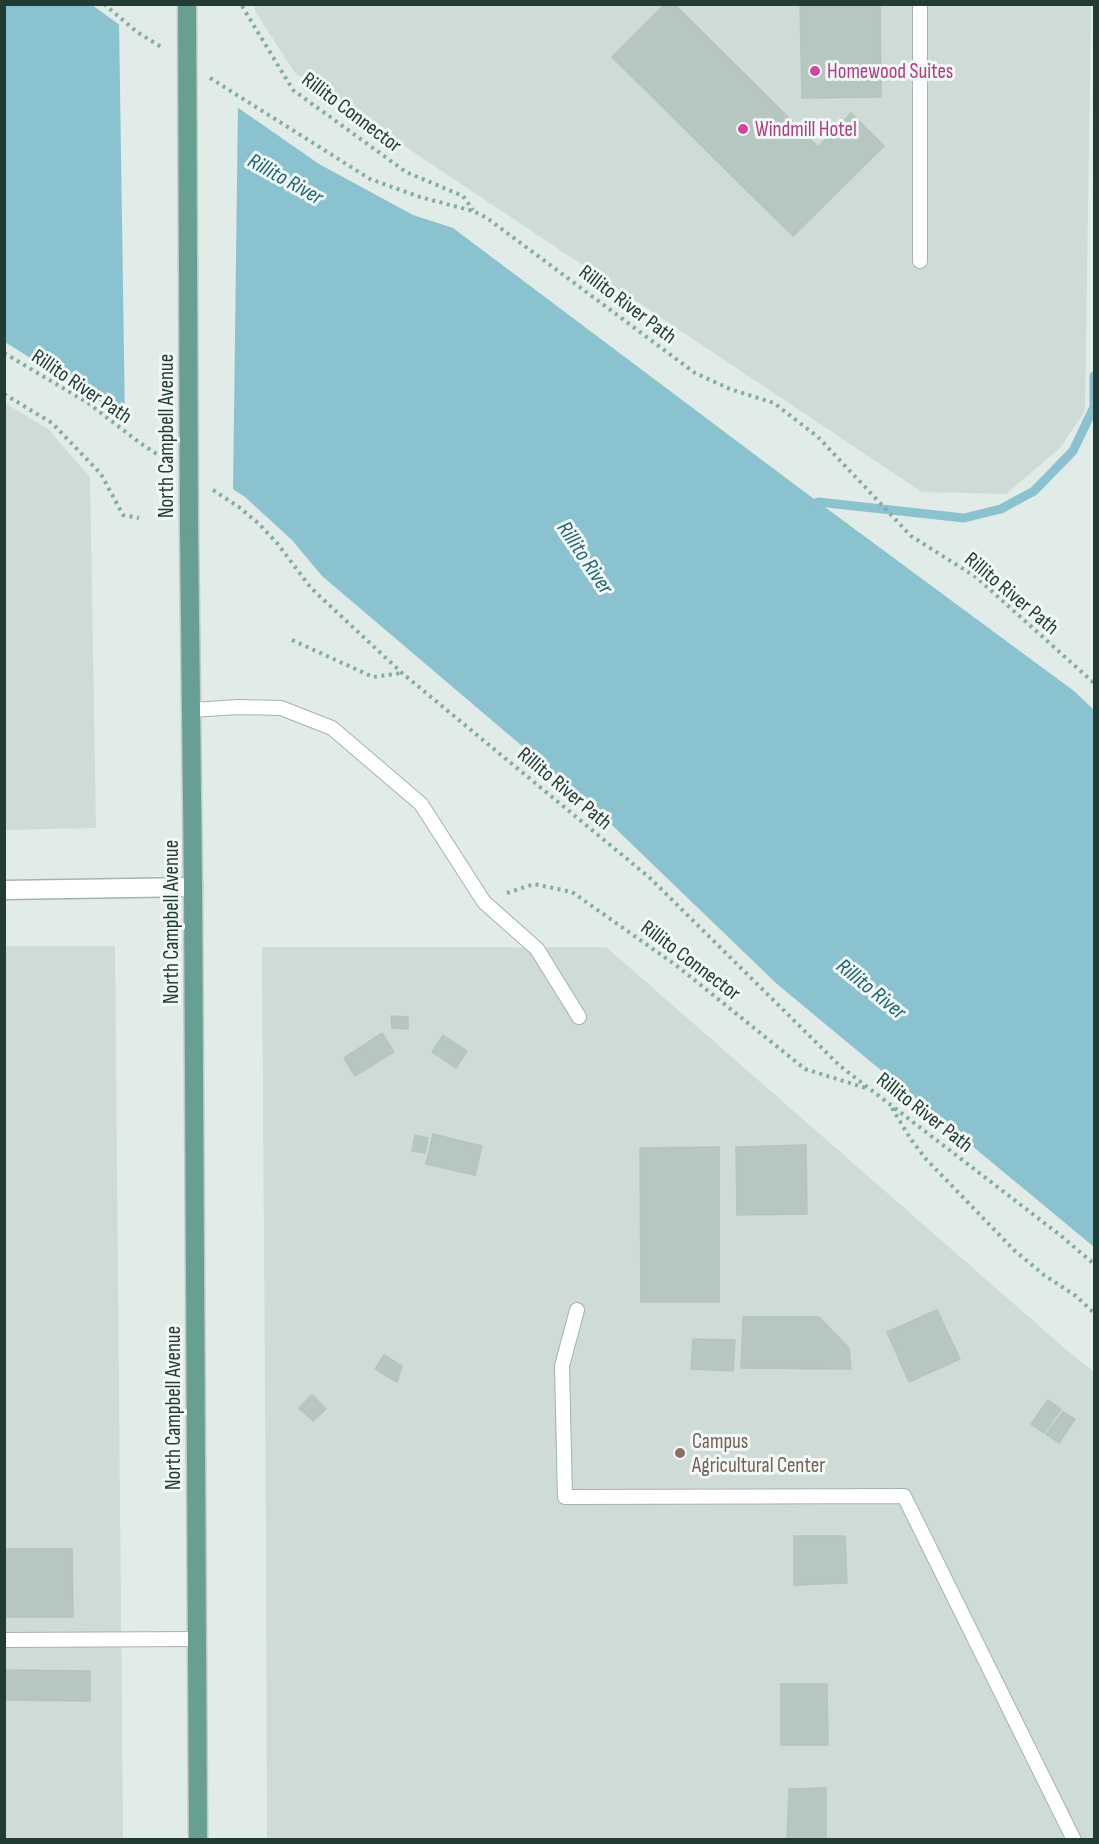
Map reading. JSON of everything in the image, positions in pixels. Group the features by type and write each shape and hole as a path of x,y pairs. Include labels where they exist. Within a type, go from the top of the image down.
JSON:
{"main road":[{"name":"North Campbell Avenue","path":"187,4 198,1839"}],"street":[{"path":"4,890 193,887"}],"lane":[{"path":"920,4 920,261"},
{"path":"192,710 238,707 281,708 332,728 421,804 484,902 537,949 579,1017"},
{"path":"577,1310 562,1366 565,1497 904,1496 1074,1839"},
{"path":"4,1640 197,1640"}],"path":[{"path":"104,4 137,32 167,51"},
{"name":"Rillito Connector","path":"242,6 293,90 406,172 463,196 473,211"},
{"name":"Rillito River Path","path":"206,76 370,179 420,197 473,211 487,218 695,374 730,389 774,403 818,437 911,536 976,578 1095,683"},
{"name":"Rillito River Path","path":"4,353 88,403 140,443 170,462"},
{"path":"4,394 52,423 101,474 123,515 139,518"},
{"name":"Rillito River Path","path":"209,488 239,507 259,524 278,543 311,588 402,673 650,878 840,1066 1095,1264"},
{"path":"292,640 373,677 402,673"},
{"name":"Rillito Connector","path":"484,902 534,884 572,892 677,966 805,1069 872,1090"},
{"path":"891,1106 925,1158 1014,1250 1095,1313"}],"shaded area":[{"path":"255,5 1091,5 1085,411 1060,448 1006,494 922,492 295,73 255,11"},
{"path":"5,403 48,429 90,477 96,828 5,830"},
{"path":"4,946 115,946 123,1839 5,1839"},
{"name":"Campus Agricultural Center","path":"262,947 606,947 1094,1372 1094,1839 267,1839"}],"water":[{"name":"Rillito River","path":"4,5 92,5 319,164 413,215 453,228 1074,691 1094,710 1094,1247 777,984 588,802 322,576 292,540 245,497 5,342"}],"pier":[{"path":"119,21 238,104 233,493 125,422"}],"building":[{"path":"665,4 674,4 818,147 851,113 884,146 793,236 612,57"},
{"path":"800,4 880,4 881,97 802,98"},
{"path":"391,1016 408,1017 408,1029 392,1028"},
{"path":"382,1033 394,1052 355,1076 344,1058"},
{"path":"443,1035 467,1051 456,1068 432,1052"},
{"path":"433,1134 482,1146 475,1175 426,1164"},
{"path":"415,1135 428,1138 425,1153 412,1151"},
{"path":"806,1145 807,1214 737,1215 736,1147"},
{"path":"719,1147 719,1302 641,1302 640,1148"},
{"path":"937,1310 960,1359 909,1382 887,1332"},
{"path":"743,1317 819,1317 849,1348 851,1369 741,1368"},
{"path":"693,1339 735,1340 733,1371 691,1369"},
{"path":"384,1355 402,1366 397,1382 375,1369"},
{"path":"312,1395 326,1409 313,1421 299,1408"},
{"path":"1048,1400 1061,1409 1044,1433 1031,1424"},
{"path":"1063,1412 1075,1419 1059,1443 1046,1434"},
{"path":"794,1536 845,1536 847,1583 794,1585"},
{"path":"4,1549 72,1549 73,1617 4,1617"},
{"path":"4,1670 90,1671 90,1701 4,1700"},
{"path":"781,1684 827,1684 828,1745 781,1745"},
{"path":"826,1788 826,1840 787,1840 789,1789"}],"waterway":[{"path":"807,507 818,502 964,518 1001,509 1034,491 1073,451 1094,407 1094,376"}],"place":[{"name":"Homewood Suites","path":"815,71"},
{"name":"Windmill Hotel","path":"743,129"},
{"name":"Campus Agricultural Center","path":"680,1453"}]}
